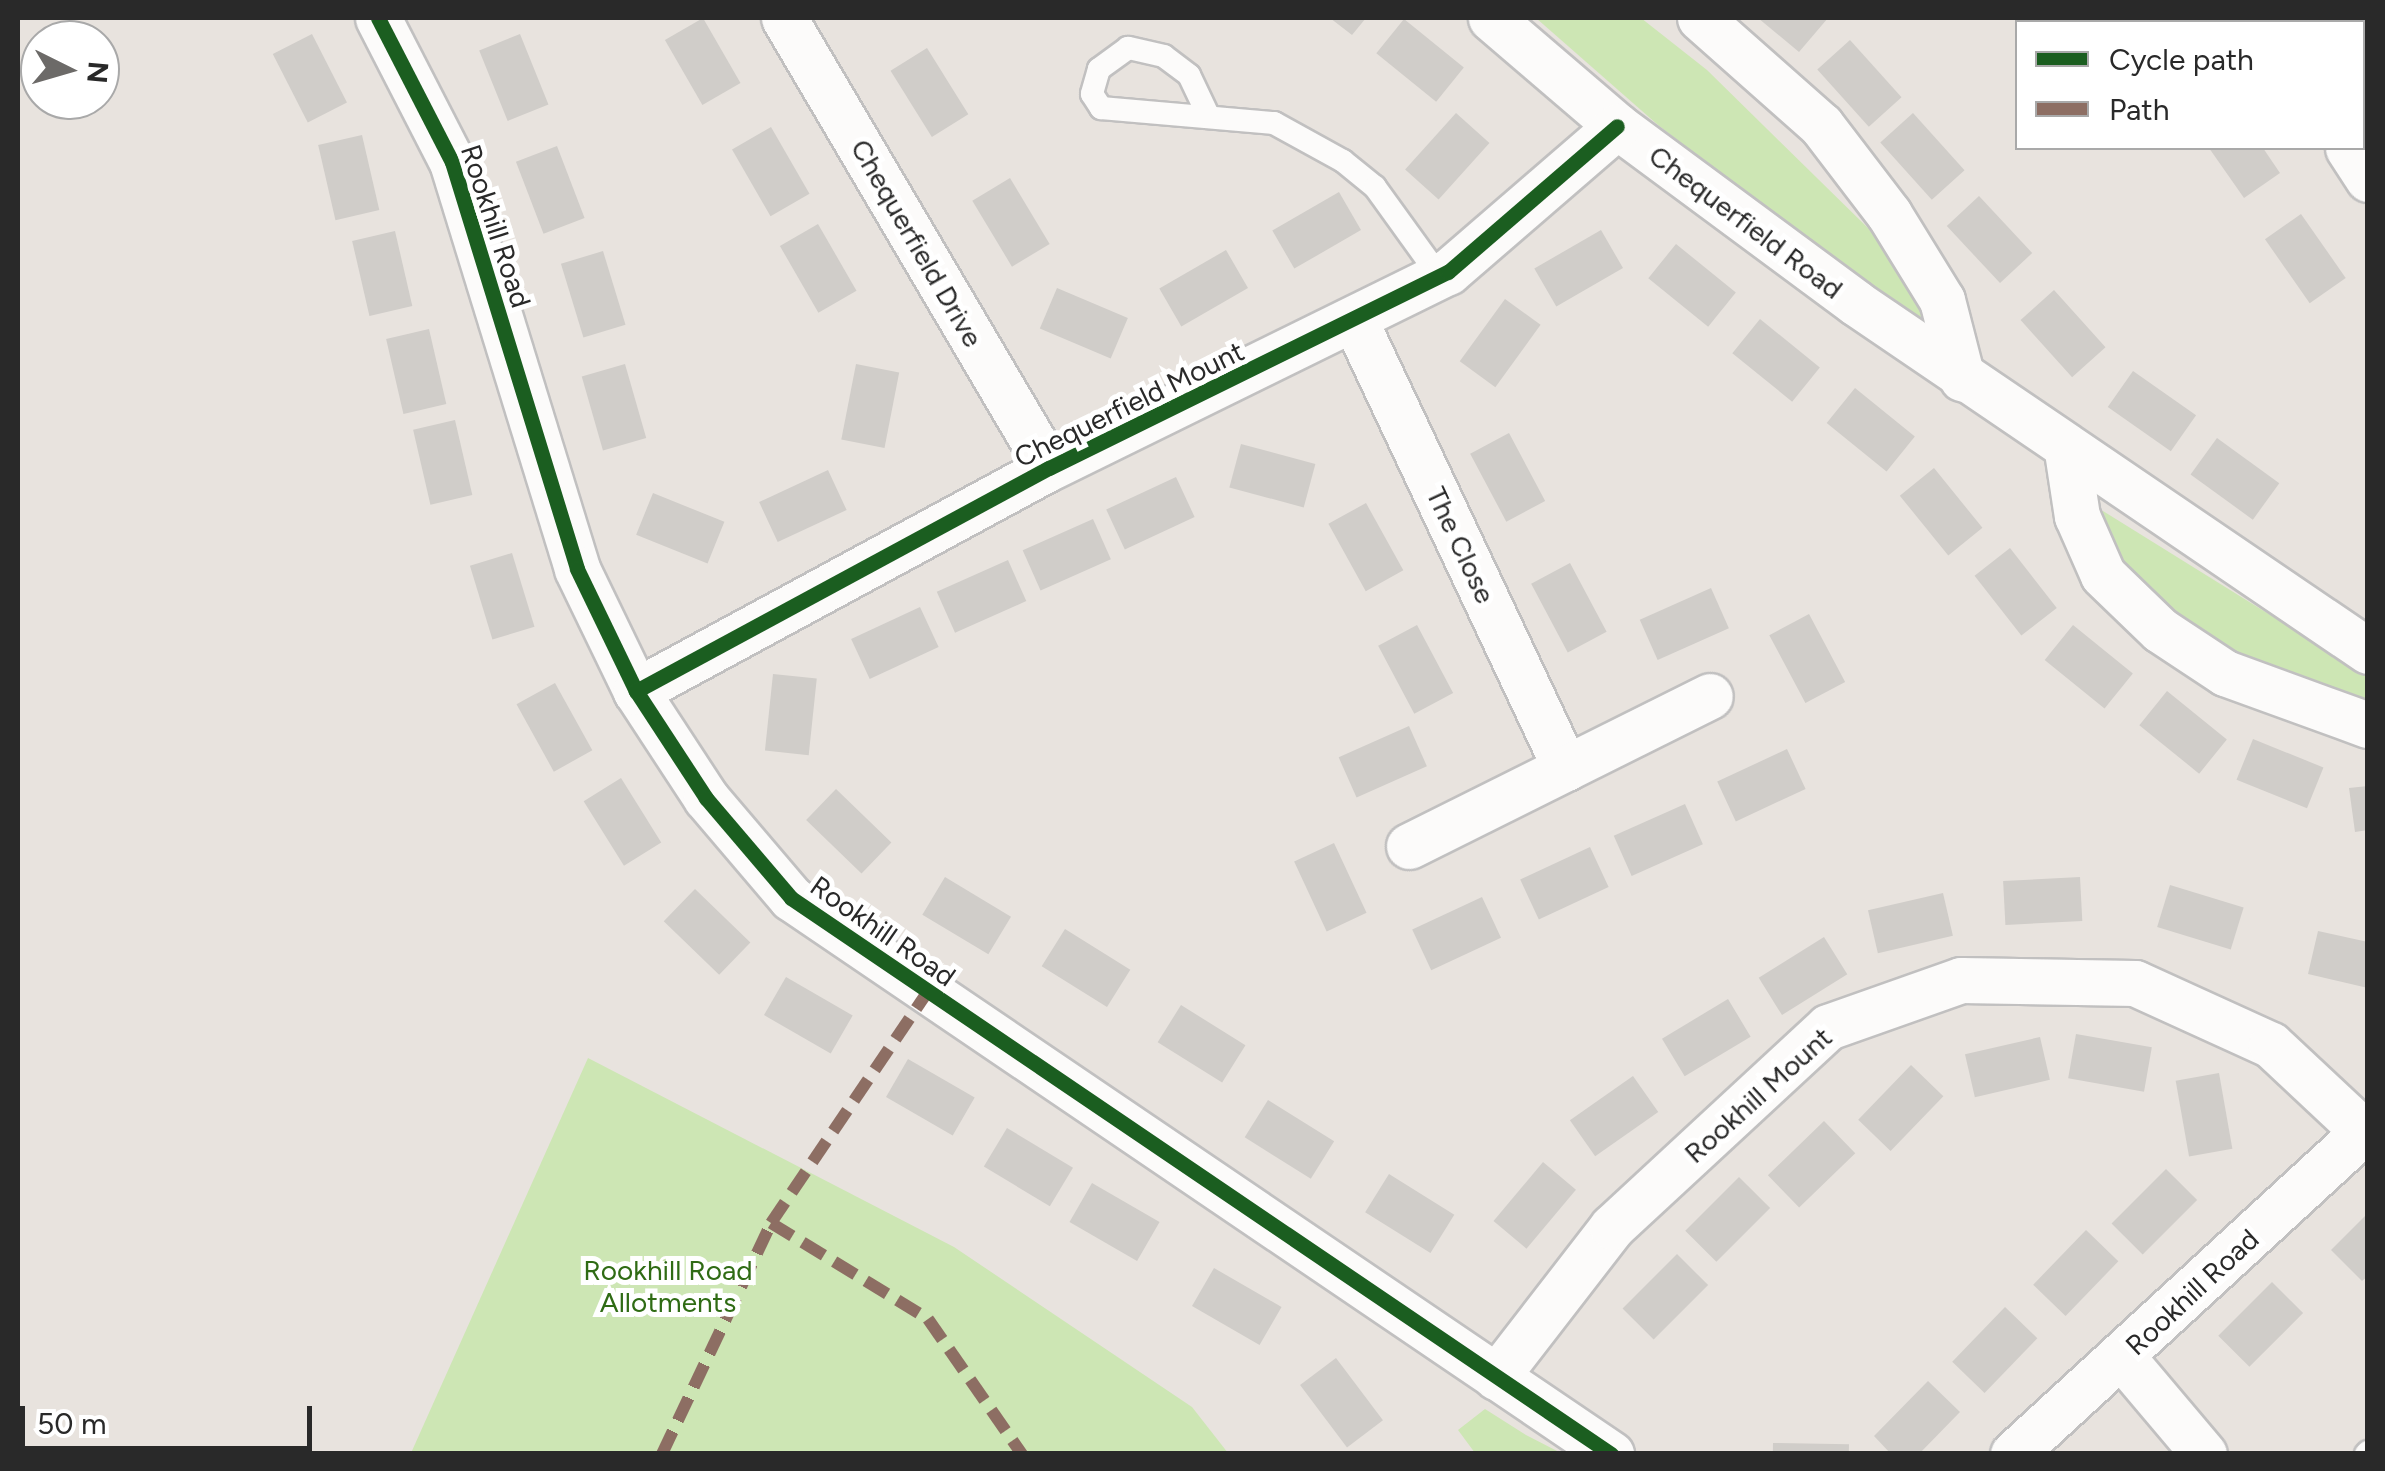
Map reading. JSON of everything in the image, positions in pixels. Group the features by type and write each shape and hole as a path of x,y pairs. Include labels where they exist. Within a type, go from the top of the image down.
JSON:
{"street":[{"name":"Rookhill Road","path":"378,18 452,162 577,569 636,691 706,798 791,898 1611,1454"},
{"name":"Chequerfield Drive","path":"784,18 1049,468"},
{"name":"Chequerfield Road","path":"1491,18 1617,126 1962,378 2368,651"},
{"path":"1700,18 1821,125 1889,214 1942,300 1962,378"},
{"name":"Chequerfield Mount","path":"636,691 1049,468 1356,323 1440,277 1617,126"},
{"path":"2349,150 2368,178"},
{"name":"The Close","path":"1356,323 1565,768"},
{"path":"2066,451 2076,516 2103,575 2160,630 2225,673 2368,724"},
{"path":"1408,846 1710,696"},
{"name":"Rookhill Mount","path":"1496,1377 1612,1227 1828,1027 1961,980 2135,983 2272,1045 2365,1129"},
{"name":"Rookhill Road","path":"2012,1454 2122,1357 2365,1129"},
{"path":"2122,1357 2204,1454"}],"lane":[{"path":"1208,115 1189,75 1164,56 1128,48 1099,69 1092,94 1101,108 1274,124 1343,160 1375,188 1440,277"}],"green space":[{"path":"1536,18 1641,18 1707,70 1868,228 1927,304 1942,345 1658,125"},
{"path":"2103,511 2367,675 2367,717 2237,658 2167,613 2123,566 2097,513"},
{"name":"Rookhill Road Allotments","path":"588,1058 954,1247 1192,1407 1228,1453 411,1453"},
{"path":"1485,1409 1561,1453 1475,1453 1458,1430"}],"building":[{"path":"703,18 740,83 702,105 665,40"},
{"path":"1330,18 1366,18 1352,35"},
{"path":"1758,18 1828,18 1799,52"},
{"path":"2139,18 2193,18 2193,20"},
{"path":"1404,19 1464,67 1436,102 1376,53"},
{"path":"312,34 347,103 308,123 273,54"},
{"path":"520,34 548,104 508,121 479,50"},
{"path":"1850,40 1902,97 1869,127 1817,69"},
{"path":"927,48 968,114 932,137 891,71"},
{"path":"1456,113 1489,143 1439,200 1405,169"},
{"path":"1913,113 1965,170 1932,200 1880,142"},
{"path":"771,127 810,194 771,216 732,150"},
{"path":"362,135 379,210 335,220 318,145"},
{"path":"557,146 585,218 544,234 516,162"},
{"path":"2210,150 2264,150 2280,173 2244,198"},
{"path":"1010,178 1050,244 1012,267 972,201"},
{"path":"1339,192 1361,230 1294,269 1272,230"},
{"path":"1979,196 2032,253 2000,283 1947,226"},
{"path":"2301,214 2346,278 2310,303 2265,239"},
{"path":"818,224 856,291 818,313 780,246"},
{"path":"1601,230 1623,268 1556,307 1534,268"},
{"path":"395,231 412,306 369,316 352,241"},
{"path":"1676,244 1736,292 1708,327 1648,278"},
{"path":"1226,250 1248,288 1181,327 1159,288"},
{"path":"603,251 626,325 583,337 561,264"},
{"path":"1057,288 1128,318 1111,359 1040,329"},
{"path":"2054,290 2106,347 2072,377 2021,320"},
{"path":"1505,299 1541,325 1495,387 1460,361"},
{"path":"1760,319 1820,367 1792,402 1732,353"},
{"path":"429,329 446,404 403,414 386,339"},
{"path":"625,364 646,438 603,450 582,376"},
{"path":"856,364 899,372 884,448 841,440"},
{"path":"2133,371 2196,415 2171,451 2108,407"},
{"path":"1855,388 1915,436 1887,471 1827,423"},
{"path":"455,420 472,495 430,505 413,430"},
{"path":"1509,433 1545,501 1506,522 1470,454"},
{"path":"2217,438 2279,483 2253,520 2191,474"},
{"path":"1241,444 1315,464 1304,507 1229,487"},
{"path":"1934,468 1982,528 1948,556 1900,496"},
{"path":"828,470 847,510 778,542 759,502"},
{"path":"1176,477 1195,517 1125,549 1106,510"},
{"path":"653,493 724,522 708,564 636,535"},
{"path":"1366,503 1403,570 1366,591 1328,524"},
{"path":"1093,519 1111,559 1041,591 1023,550"},
{"path":"2010,548 2057,608 2021,636 1975,576"},
{"path":"512,553 535,627 492,639 470,566"},
{"path":"1008,560 1026,601 955,633 937,592"},
{"path":"1570,563 1607,632 1568,653 1531,584"},
{"path":"1711,588 1729,628 1658,660 1640,620"},
{"path":"920,607 939,647 870,679 851,639"},
{"path":"1809,614 1845,682 1805,703 1769,635"},
{"path":"1417,625 1453,693 1414,714 1378,646"},
{"path":"2073,625 2133,673 2105,708 2045,660"},
{"path":"773,674 817,679 809,755 765,751"},
{"path":"555,683 592,750 554,772 517,704"},
{"path":"2167,691 2227,739 2199,774 2139,725"},
{"path":"1409,726 1427,766 1357,798 1339,757"},
{"path":"2253,739 2323,767 2307,808 2237,780"},
{"path":"1787,749 1806,789 1736,821 1717,782"},
{"path":"621,778 661,842 624,866 584,801"},
{"path":"2368,786 2368,830 2355,832 2349,788"},
{"path":"836,789 891,842 862,873 806,820"},
{"path":"1685,804 1703,844 1632,876 1614,836"},
{"path":"1334,843 1367,913 1327,931 1294,862"},
{"path":"1590,847 1609,887 1539,919 1520,880"},
{"path":"945,877 1011,917 988,954 922,915"},
{"path":"2080,877 2082,921 2005,925 2003,881"},
{"path":"2170,885 2244,908 2231,950 2157,927"},
{"path":"695,889 750,942 719,975 664,921"},
{"path":"1943,893 1953,936 1878,953 1868,910"},
{"path":"1482,897 1501,938 1431,970 1412,930"},
{"path":"1065,929 1130,970 1107,1007 1042,966"},
{"path":"2318,931 2368,942 2368,988 2308,974"},
{"path":"1824,937 1847,974 1782,1015 1759,978"},
{"path":"786,977 853,1016 831,1054 764,1015"},
{"path":"1728,999 1751,1037 1685,1076 1662,1039"},
{"path":"1181,1005 1245,1045 1222,1083 1158,1042"},
{"path":"2076,1034 2152,1047 2144,1092 2068,1078"},
{"path":"2040,1037 2050,1080 1975,1097 1965,1054"},
{"path":"908,1059 975,1098 953,1136 886,1097"},
{"path":"1911,1065 1943,1096 1891,1151 1858,1120"},
{"path":"2219,1073 2232,1149 2189,1156 2176,1081"},
{"path":"1633,1076 1658,1112 1595,1156 1570,1120"},
{"path":"1268,1100 1334,1141 1311,1179 1245,1137"},
{"path":"1824,1121 1855,1153 1799,1208 1768,1175"},
{"path":"1007,1128 1073,1168 1050,1206 984,1167"},
{"path":"1543,1162 1576,1190 1526,1249 1494,1221"},
{"path":"2166,1169 2197,1200 2143,1255 2112,1223"},
{"path":"1389,1174 1454,1215 1430,1253 1365,1212"},
{"path":"1739,1177 1770,1208 1716,1262 1685,1231"},
{"path":"1092,1183 1160,1222 1137,1261 1070,1222"},
{"path":"2368,1213 2368,1276 2362,1281 2331,1250"},
{"path":"2086,1230 2118,1261 2066,1316 2033,1285"},
{"path":"1677,1254 1708,1285 1654,1340 1623,1308"},
{"path":"1214,1268 1282,1307 1260,1345 1192,1306"},
{"path":"2272,1282 2303,1313 2249,1367 2218,1336"},
{"path":"2005,1307 2037,1338 1985,1393 1952,1362"},
{"path":"1336,1358 1383,1420 1347,1447 1300,1385"},
{"path":"1928,1381 1960,1412 1919,1454 1891,1454 1874,1436"},
{"path":"1773,1443 1849,1444 1849,1454 1773,1454"}],"marked path":[{"path":"662,1454 771,1223 927,993"},
{"path":"771,1223 928,1319 1022,1454"}],"cycle path":[{"path":"378,18 452,162 577,569 636,691 706,798 791,898 1611,1454"},
{"path":"636,691 1049,468 1448,272 1617,126"}]}
